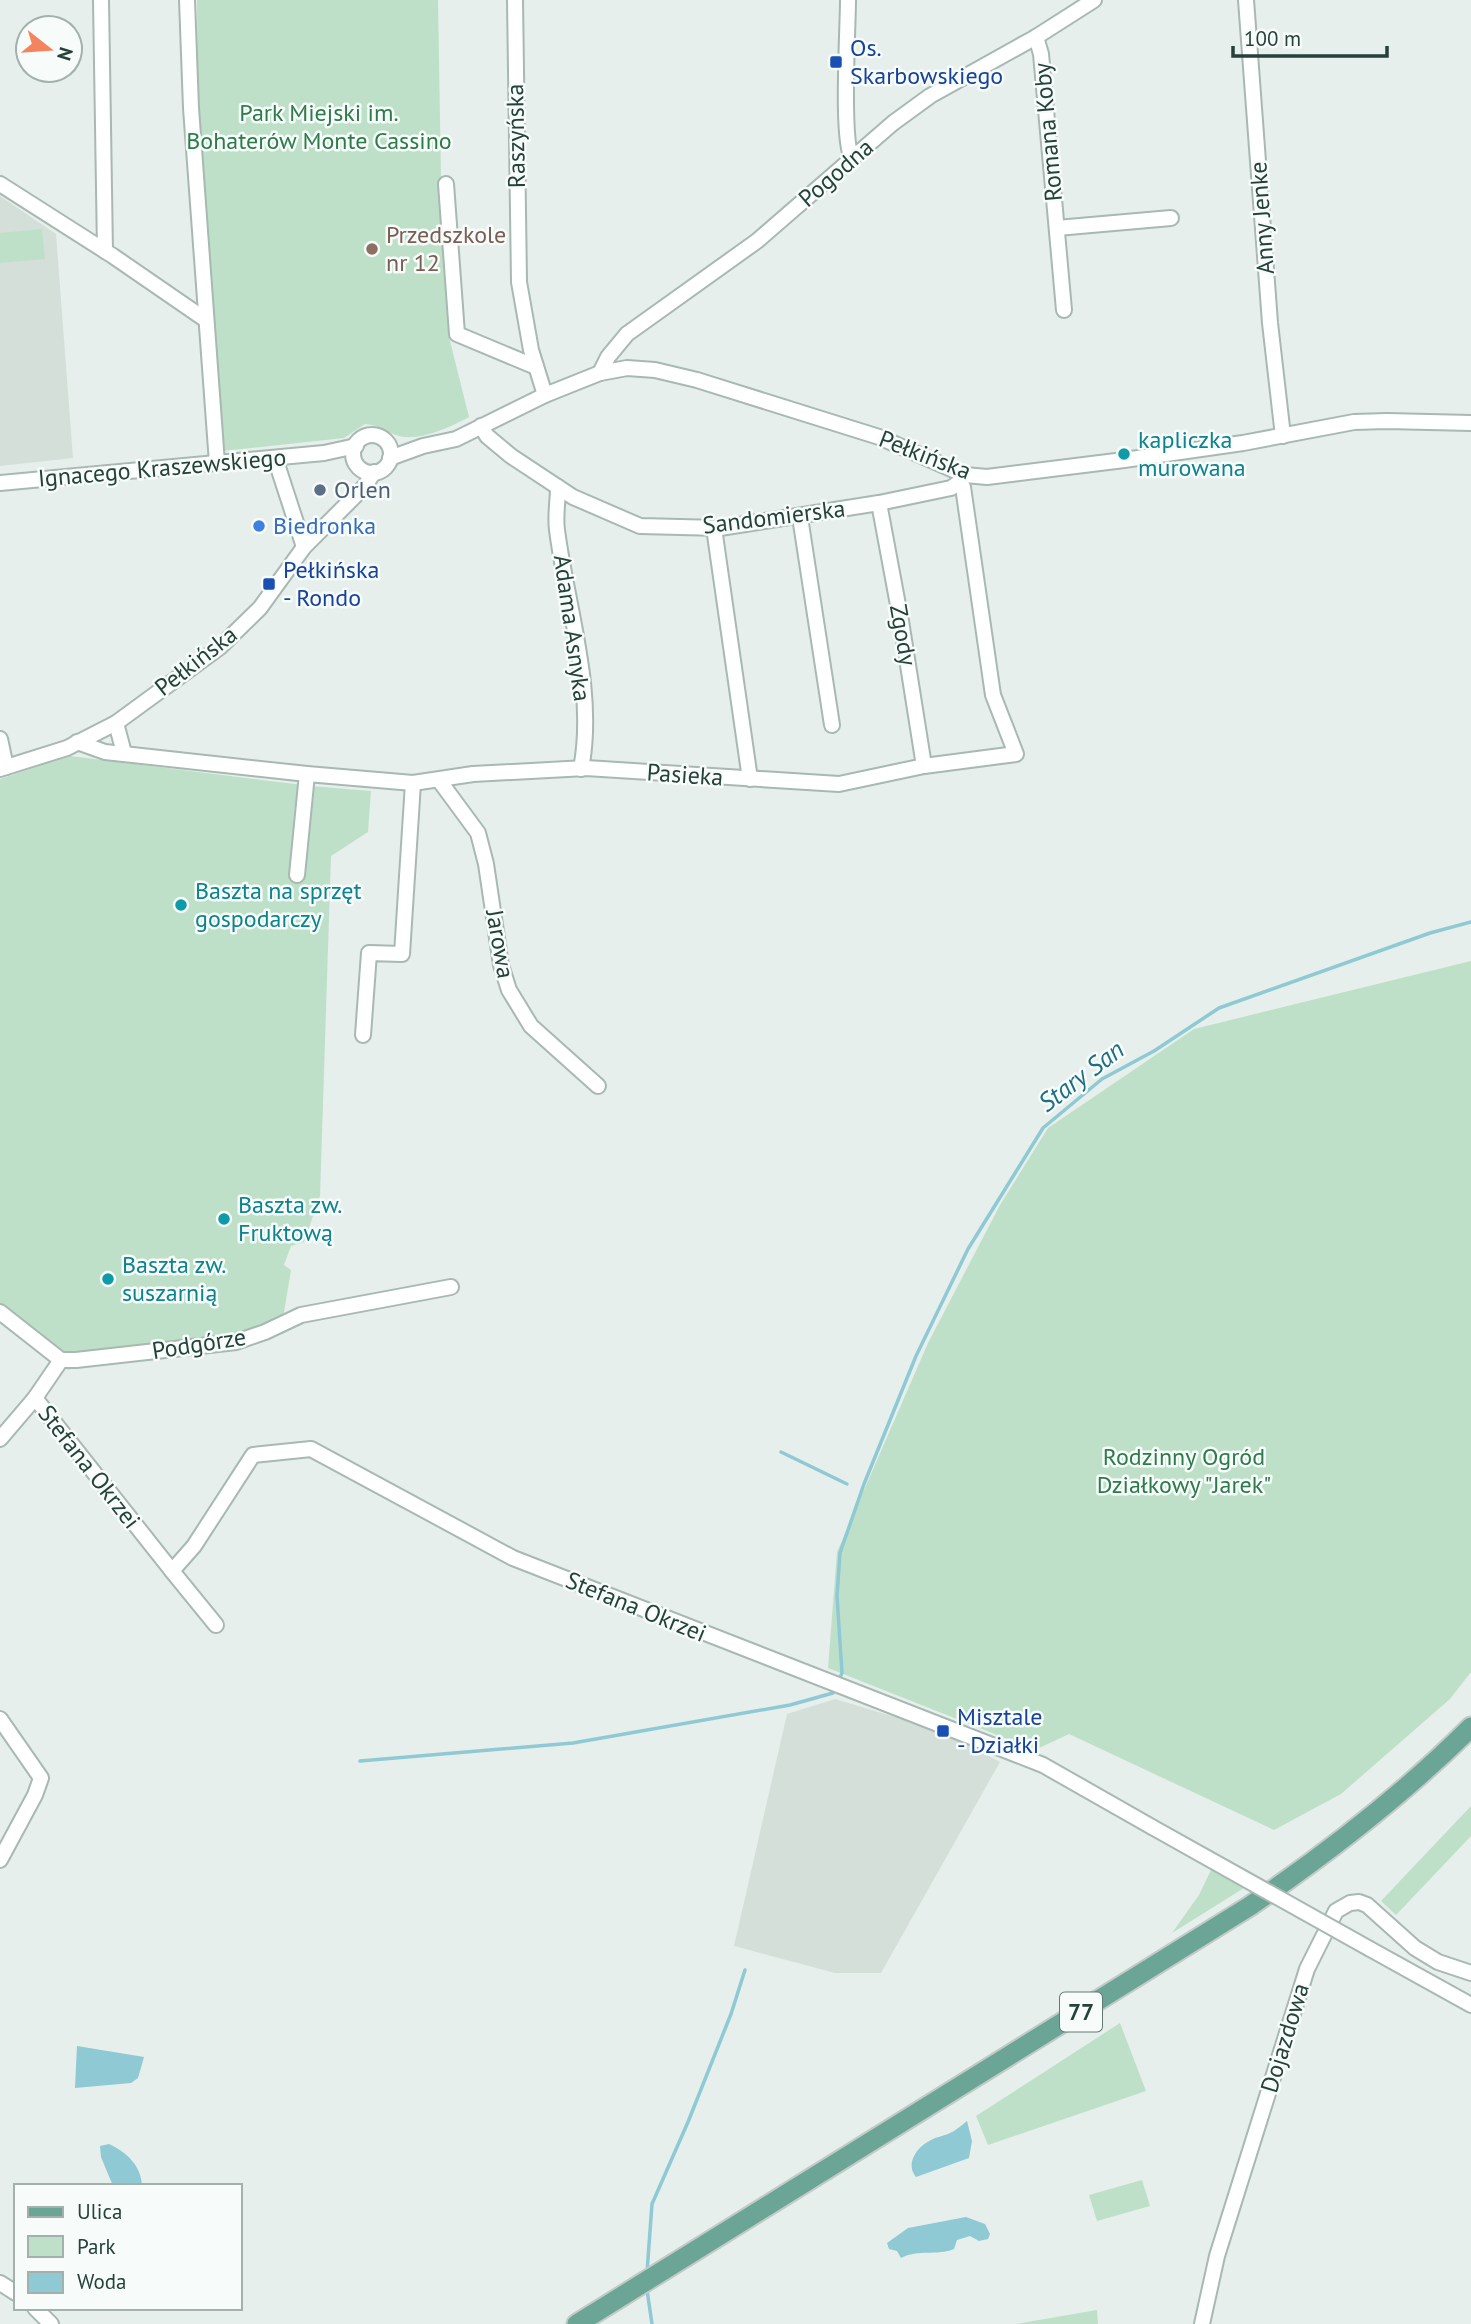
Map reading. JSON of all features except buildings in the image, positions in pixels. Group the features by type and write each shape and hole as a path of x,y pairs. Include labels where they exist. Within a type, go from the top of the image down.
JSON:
{"main road":[{"name":"77","path":"577,2324 1261,1899 1386,1806 1471,1727"}],"street":[{"path":"101,0 104,251"},
{"path":"187,0 191,108 217,463"},
{"name":"Raszyńska","path":"515,0 519,282 531,350 545,395"},
{"path":"848,0 847,129 848,151 852,158"},
{"name":"Pogodna","path":"600,373 608,357 628,334 757,242 893,123 930,96 1036,37 1094,0"},
{"name":"Anny Jenke","path":"1246,0 1270,323 1283,436"},
{"name":"Romana Koby","path":"1036,37 1041,54 1065,310"},
{"path":"0,184 206,320"},
{"path":"446,184 457,334 536,367"},
{"name":"Romana Koby","path":"1057,228 1171,218"},
{"name":"Pełkińska","path":"389,451 456,439 545,395 600,373 628,368 655,370 697,380 879,437 962,479 1010,476 1361,422 1471,424"},
{"name":"Sandomierska","path":"481,426 487,436 511,456 573,497 640,526 714,528 800,517 951,488 962,479"},
{"path":"371,435 381,437 389,451 384,468 361,461 361,439 371,435"},
{"name":"Ignacego Kraszewskiego","path":"0,483 324,453 361,461"},
{"path":"275,458 304,547"},
{"name":"Pełkińska","path":"3,768 77,743 116,723 220,647 260,608 304,547 366,486 361,461"},
{"name":"Pasieka","path":"77,743 105,752 413,783 473,774 581,769 839,784 924,766 1016,754 993,695 962,479"},
{"name":"Adama Asnyka","path":"558,487 556,527 578,649 585,719 581,769"},
{"name":"Zgody","path":"879,503 924,766"},
{"path":"800,517 832,724"},
{"path":"714,528 750,779"},
{"path":"116,723 124,754"},
{"path":"0,739 3,768"},
{"path":"297,875 307,774"},
{"name":"Jarowa","path":"439,780 478,833 486,864 501,965 509,990 531,1026 598,1086"},
{"path":"363,1035 369,953 402,954 413,783"},
{"name":"Podgórze","path":"61,1360 236,1342 301,1315 451,1287"},
{"path":"0,1312 61,1360"},
{"name":"Stefana Okrzei","path":"61,1360 35,1398 216,1625"},
{"path":"0,1439 35,1398"},
{"name":"Stefana Okrzei","path":"172,1571 194,1546 253,1455 311,1450 513,1558 1043,1765 1471,2005"},
{"path":"0,1719 41,1778 35,1796 0,1860"},
{"name":"Dojazdowa","path":"1202,2324 1217,2256 1307,1969 1336,1911 1350,1903 1367,1905 1415,1948 1438,1962 1471,1973"},
{"path":"37,2310 51,2324"}],"shaded area":[{"path":"0,196 56,234 73,458 0,466"},
{"path":"835,1699 945,1732 1000,1762 881,1973 835,1973 734,1946 787,1714"}],"green space":[{"name":"Park Miejski im. Bohaterów Monte Cassino","path":"197,0 438,0 441,179 449,337 469,417 444,429 414,437 396,435 365,424 344,438 223,451 198,116"},
{"path":"42,229 45,259 0,263 0,233"},
{"path":"70,756 371,791 368,832 331,856 320,1196 304,1242 291,1246 284,1265 291,1270 281,1330 79,1365 69,1370 48,1361 0,1320 0,779"},
{"name":"Rodzinny Ogród Działkowy \"Jarek\"","path":"1471,961 1471,1672 1450,1699 1341,1794 1274,1830 1069,1734 1035,1750 828,1668 837,1552 928,1343 1000,1205 1048,1128 1194,1029"},
{"path":"1471,1806 1471,1836 1396,1915 1381,1901"},
{"path":"1211,1870 1244,1888 1172,1933 1199,1895"},
{"path":"1120,2023 1146,2091 988,2145 976,2116"},
{"path":"1142,2180 1150,2206 1097,2221 1089,2195"},
{"path":"1097,2310 1098,2324 1016,2324"}],"water":[{"path":"77,2046 144,2057 138,2078 131,2083 75,2088"},
{"path":"967,2121 972,2141 969,2158 916,2177 912,2161 917,2151 926,2143 951,2133"},
{"path":"109,2144 132,2160 142,2184 112,2184 101,2157 100,2146"},
{"path":"966,2217 985,2224 990,2234 988,2239 979,2241 970,2236 957,2240 954,2249 901,2258 897,2251 889,2249 887,2243 908,2228"}],"waterway":[{"name":"Stary San","path":"838,1682 842,1673 837,1596 840,1553 864,1484 916,1356 968,1249 1043,1128 1102,1079 1154,1051 1219,1008 1430,933 1471,922"},
{"path":"781,1452 847,1484"},
{"path":"360,1761 573,1743 790,1705 833,1693 835,1689"},
{"path":"647,2272 652,2204 731,2014 745,1970"},
{"path":"647,2290 652,2324"}],"place":[{"name":"Os. Skarbowskiego","path":"836,62"},
{"name":"Przedszkole nr 12","path":"372,249"},
{"name":"kapliczka murowana","path":"1124,454"},
{"name":"Orlen","path":"320,490"},
{"name":"Biedronka","path":"259,526"},
{"name":"Pełkińska - Rondo","path":"269,584"},
{"name":"Baszta na sprzęt gospodarczy","path":"181,905"},
{"name":"Baszta zw. Fruktową","path":"224,1219"},
{"name":"Baszta zw. suszarnią","path":"108,1279"},
{"name":"Misztale - Działki","path":"943,1731"}]}
